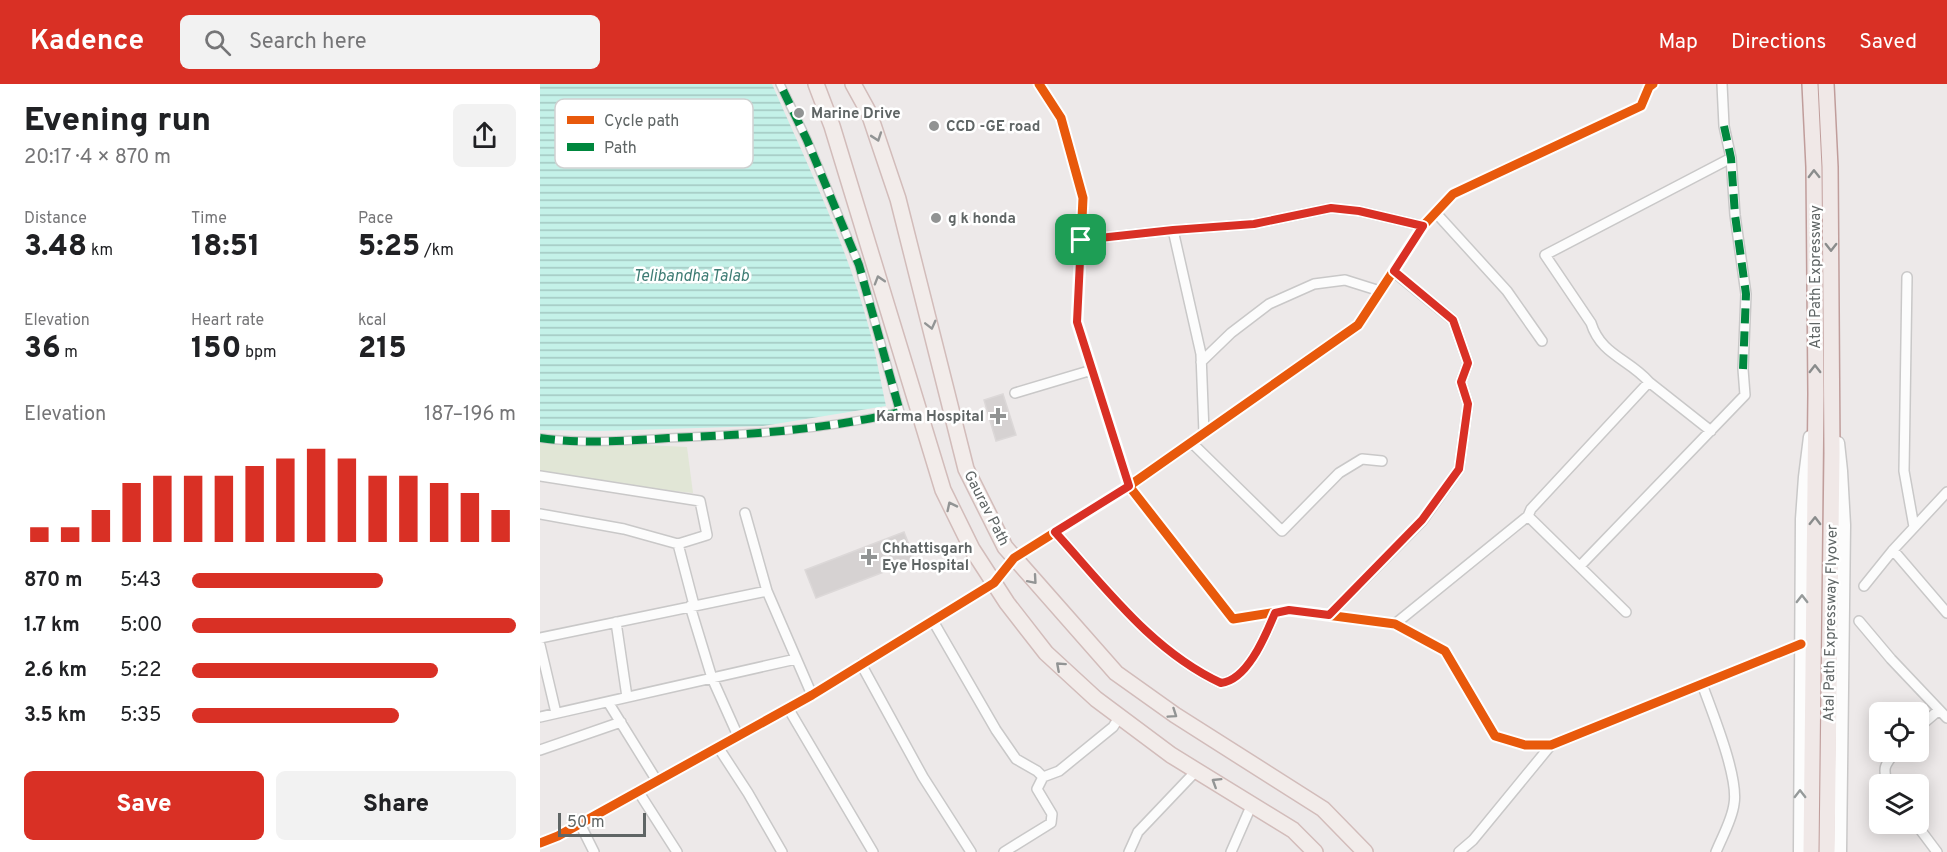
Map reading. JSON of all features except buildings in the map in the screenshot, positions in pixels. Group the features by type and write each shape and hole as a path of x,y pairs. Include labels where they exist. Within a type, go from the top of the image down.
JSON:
{"highway":[{"name":"Atal Path Expressway","path":"1810,84 1814,167 1815,470"},
{"name":"Atal Path Expressway","path":"1826,84 1830,167 1831,394"},
{"name":"Atal Path Expressway Flyover","path":"1827,852 1831,394"},
{"name":"Atal Path Expressway Flyover","path":"1811,852 1815,470"}],"main road":[{"path":"816,84 832,126 943,490 972,549 994,583 1046,653 1096,699 1172,755 1293,830 1315,852"},
{"name":"Gaurav Path","path":"853,84 869,113 898,199 966,469 1005,547 1116,673 1175,715 1323,809 1365,852"}],"street":[{"path":"540,438 565,442 709,436 804,429 900,412 859,265 807,140 780,84"},
{"path":"1039,84 1061,118 1083,198 1077,322 1129,486 1233,620 1289,610 1395,624 1445,651 1495,736 1526,745 1551,745 1801,644"},
{"path":"540,843 558,836 812,695 994,583 1014,558 1129,486 1359,325 1423,226 1453,194 1641,106 1649,87 1653,84"},
{"path":"1580,566 1745,395 1743,369 1746,294 1735,215 1731,158 1724,126 1722,84"},
{"path":"1712,431 1649,382 1641,373 1608,351 1594,333 1591,323 1545,255 1731,158"},
{"path":"1081,240 1254,224 1331,208 1359,211 1423,226"},
{"path":"1436,213 1507,291 1542,341"},
{"path":"1173,230 1201,362 1204,433"},
{"path":"1329,615 1422,520 1459,469 1468,404 1461,382 1468,363 1453,320 1394,271"},
{"path":"1907,277 1904,471 1914,528"},
{"path":"1201,362 1231,333 1269,304 1314,284 1345,280 1380,291"},
{"path":"1015,393 1092,370"},
{"path":"1395,624 1528,516 1531,509 1649,382"},
{"path":"1800,852 1802,519 1816,394"},
{"path":"1831,394 1841,471 1844,525 1840,852"},
{"path":"1191,442 1282,531 1340,473 1362,459 1382,461"},
{"path":"540,476 700,501 707,535 678,544 624,529 540,514"},
{"path":"1864,586 1893,550 1946,493"},
{"path":"745,513 766,591 812,695"},
{"path":"1528,516 1626,612"},
{"path":"1055,532 1149,635 1179,659 1221,683 1228,682 1241,672 1259,649 1275,613"},
{"path":"678,544 712,678 738,736"},
{"path":"1893,550 1947,613"},
{"path":"540,638 766,591"},
{"path":"933,621 996,730 1016,759 1043,777"},
{"path":"1858,621 1947,718"},
{"path":"616,622 627,697"},
{"path":"540,645 556,713"},
{"path":"540,717 796,659"},
{"path":"861,664 923,777 971,852"},
{"path":"1702,684 1735,789 1734,805 1716,852"},
{"path":"608,702 657,781"},
{"path":"788,708 873,852"},
{"path":"1929,719 1939,710"},
{"path":"1004,852 1051,823 1052,814 1037,789 1043,777 1059,771 1113,727 1119,716"},
{"path":"540,750 621,722"},
{"path":"1459,852 1473,840 1551,745"},
{"path":"718,747 782,852"},
{"path":"1129,852 1138,832 1197,770"},
{"path":"638,791 677,852"},
{"path":"1231,852 1252,804"},
{"path":"579,824 594,852"},
{"path":"1924,834 1938,852"}],"shaded area":[{"path":"540,440 687,447 693,493 596,483 540,473"}],"water":[{"name":"Telibandha Talab","path":"540,84 772,84 824,201 858,290 870,332 886,406 763,426 601,431 540,430"}],"marked path":[{"path":"540,438 604,441 756,433 843,423 900,412 859,265 807,140 780,84"},
{"path":"1724,126 1731,158 1735,215 1746,294 1743,369"}],"cycle path":[{"path":"1039,84 1061,118 1083,198 1077,322 1129,486 1233,619 1289,610 1395,624 1445,651 1495,736 1525,745 1551,745 1801,644"},
{"path":"540,843 558,836 812,695 994,583 1014,558 1129,486 1358,325 1423,226 1453,194 1641,106 1649,87 1653,84"}],"place":[{"name":"Marine Drive","path":"799,113"},
{"name":"CCD -GE road","path":"934,126"},
{"name":"g k honda","path":"936,218"},
{"name":"Karma Hospital","path":"998,416"},
{"name":"Chhattisgarh Eye Hospital","path":"869,557"}],"route":[{"path":"1331,208 1359,211 1423,226 1394,271 1453,320 1468,363 1461,382 1468,404 1459,469 1422,520 1329,615 1289,610 1275,613 1259,649 1241,672 1228,682 1221,683 1206,676 1179,659 1149,635 1055,532 1129,486 1077,322 1081,240 1254,224 1331,208"}]}
